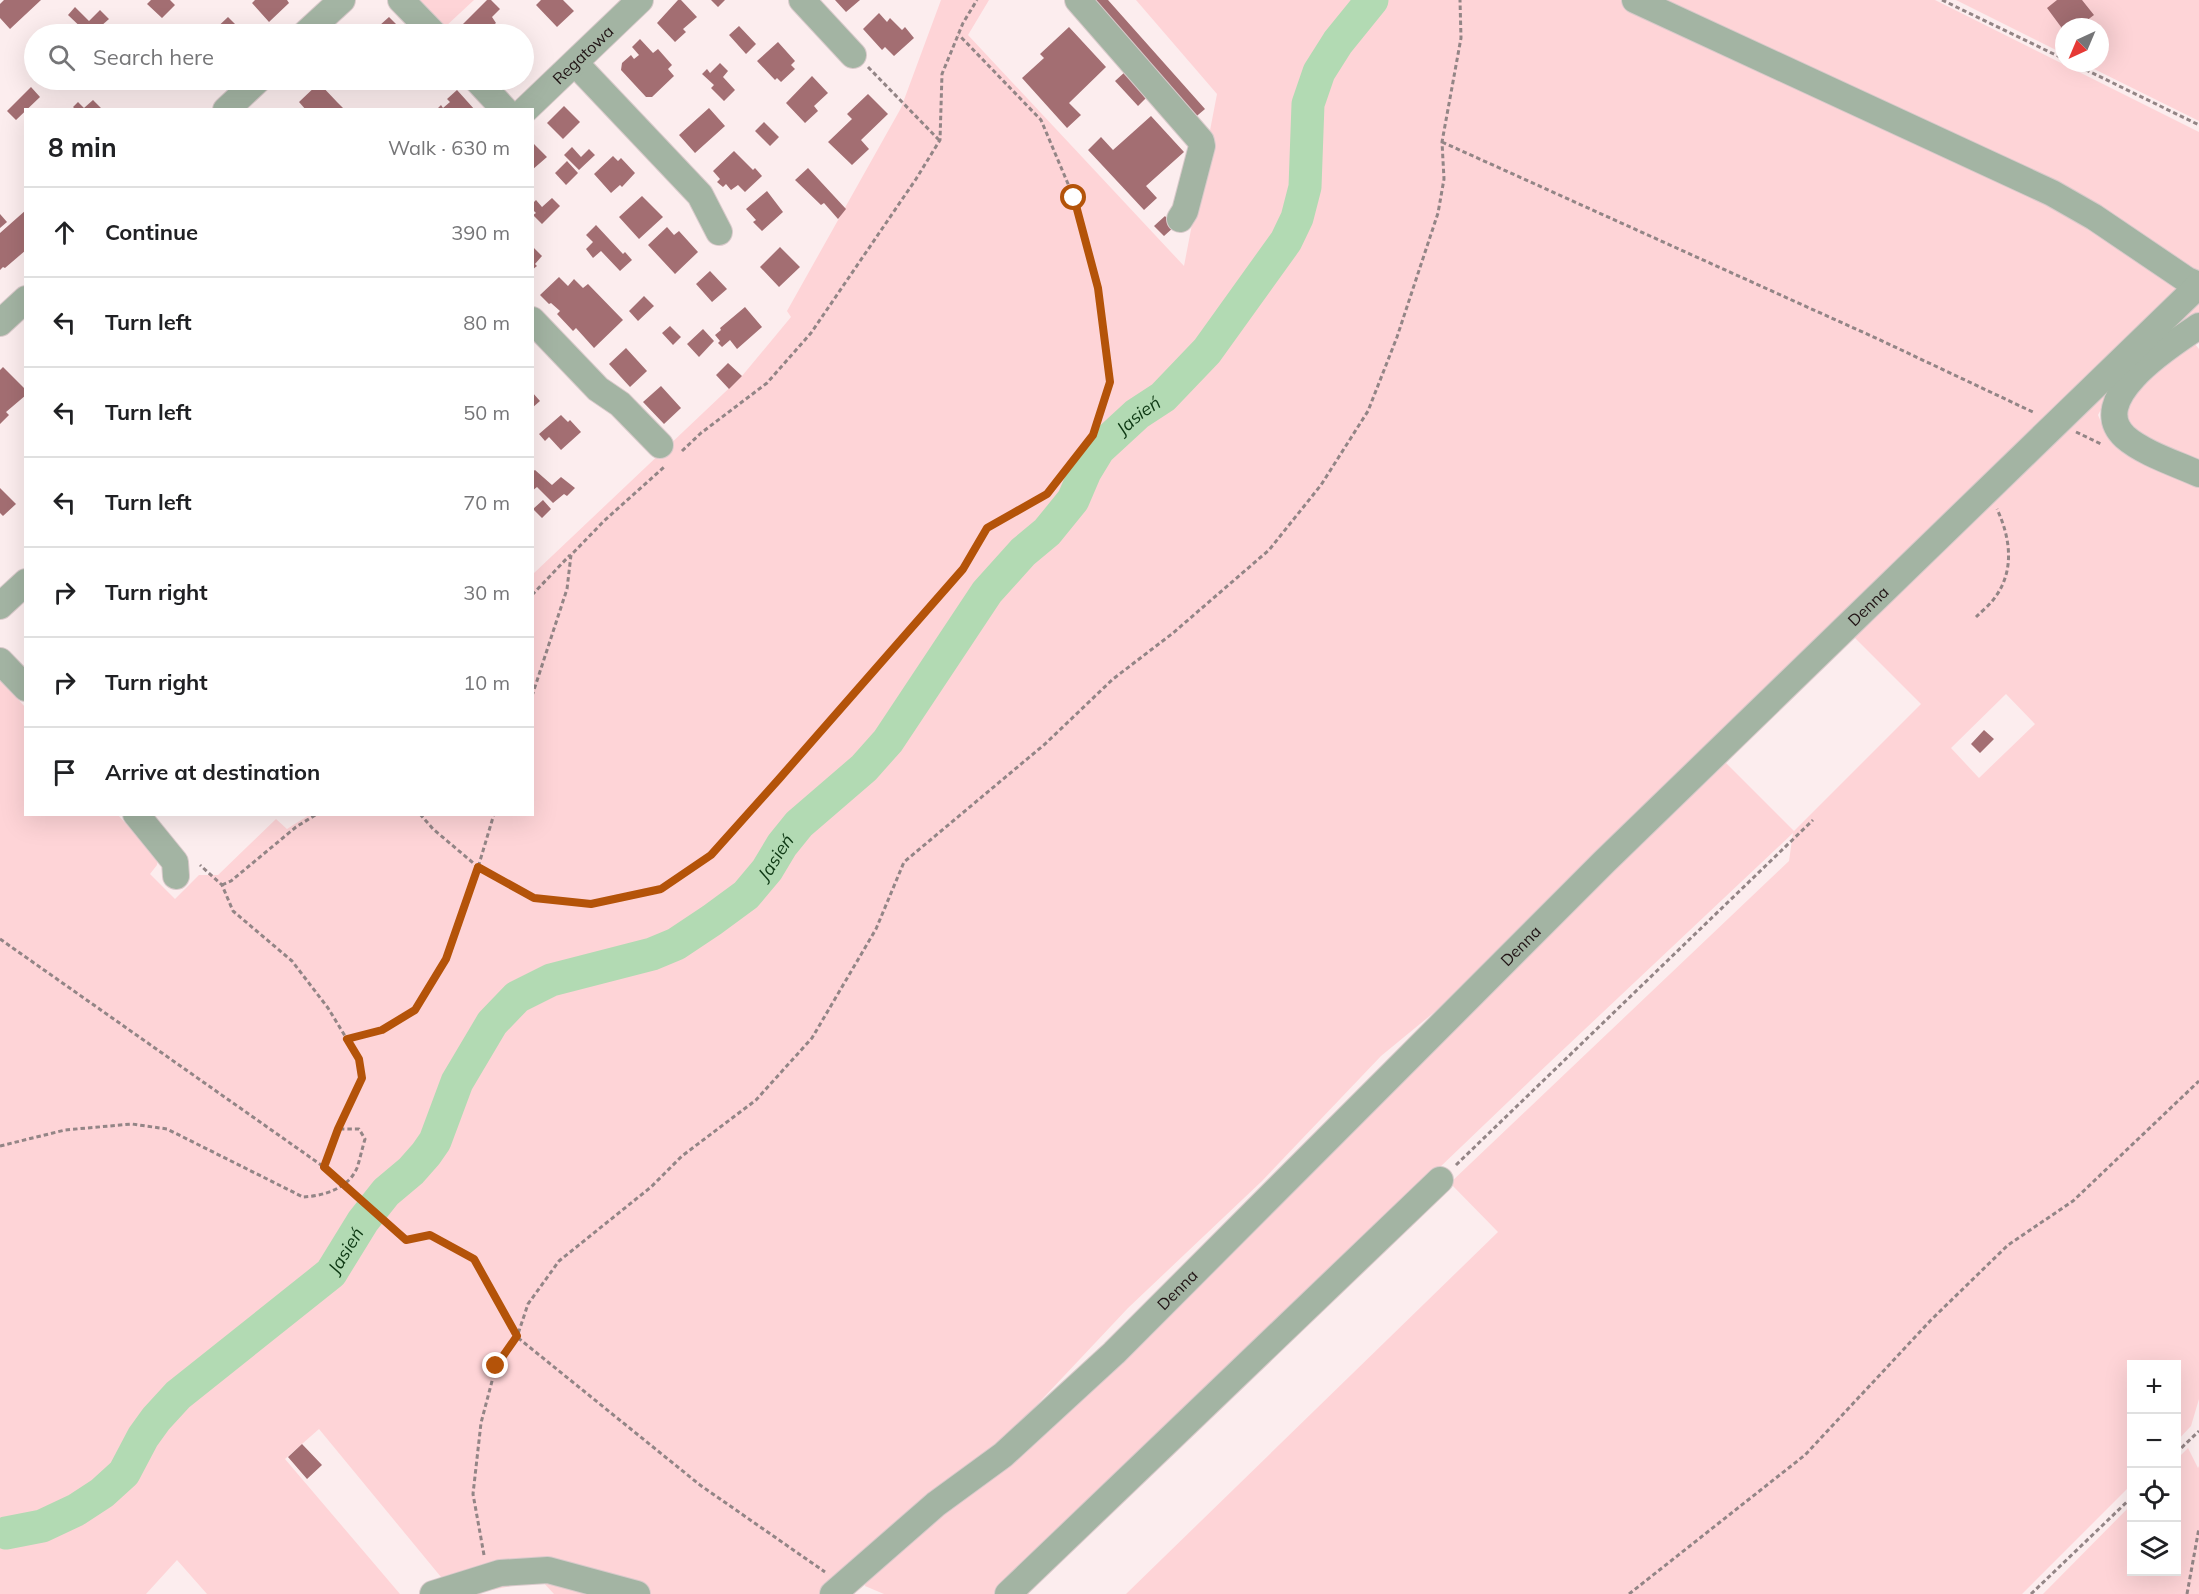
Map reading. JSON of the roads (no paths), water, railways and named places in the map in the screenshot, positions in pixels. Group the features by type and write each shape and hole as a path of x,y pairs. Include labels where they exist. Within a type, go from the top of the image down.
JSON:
{"street":[{"path":"316,24 342,0"},
{"path":"401,0 424,24"},
{"name":"Regatowa","path":"527,108 640,0"},
{"path":"802,0 853,55"},
{"path":"1078,0 1201,141 1202,146 1185,211 1180,219"},
{"path":"1635,0 2052,193 2094,217 2187,280 2199,285"},
{"path":"575,63 700,195 719,232"},
{"path":"228,108 247,90"},
{"path":"486,90 503,108"},
{"name":"Denna","path":"846,1591 936,1504 1003,1455 1114,1353 1611,855 2199,285"},
{"path":"0,323 23,305"},
{"path":"534,322 598,389 620,404 668,455"},
{"path":"2199,326 2170,345 2147,365 2117,399 2113,411 2115,425 2123,436 2135,445 2199,474"},
{"path":"0,606 24,584"},
{"path":"0,661 24,686"},
{"path":"138,816 175,862 176,876"},
{"path":"1008,1594 1440,1180"},
{"path":"433,1594 500,1574 548,1570 637,1594"}],"waterway":[{"name":"Jasień","path":"6,1533 42,1526 76,1510 102,1493 124,1473 143,1437 178,1395 331,1273 363,1221 386,1192 411,1171 435,1141 457,1082 492,1023 517,997 551,980 652,954 676,944 746,895 767,870 782,845 799,824 864,768 888,741 987,592 1023,552 1047,532 1073,500 1085,472 1099,449 1137,414 1163,397 1207,351 1286,241 1297,218 1305,187 1308,104 1319,72 1338,42 1372,0"},
{"name":"Jasień","path":"0,1537 6,1533"}]}
